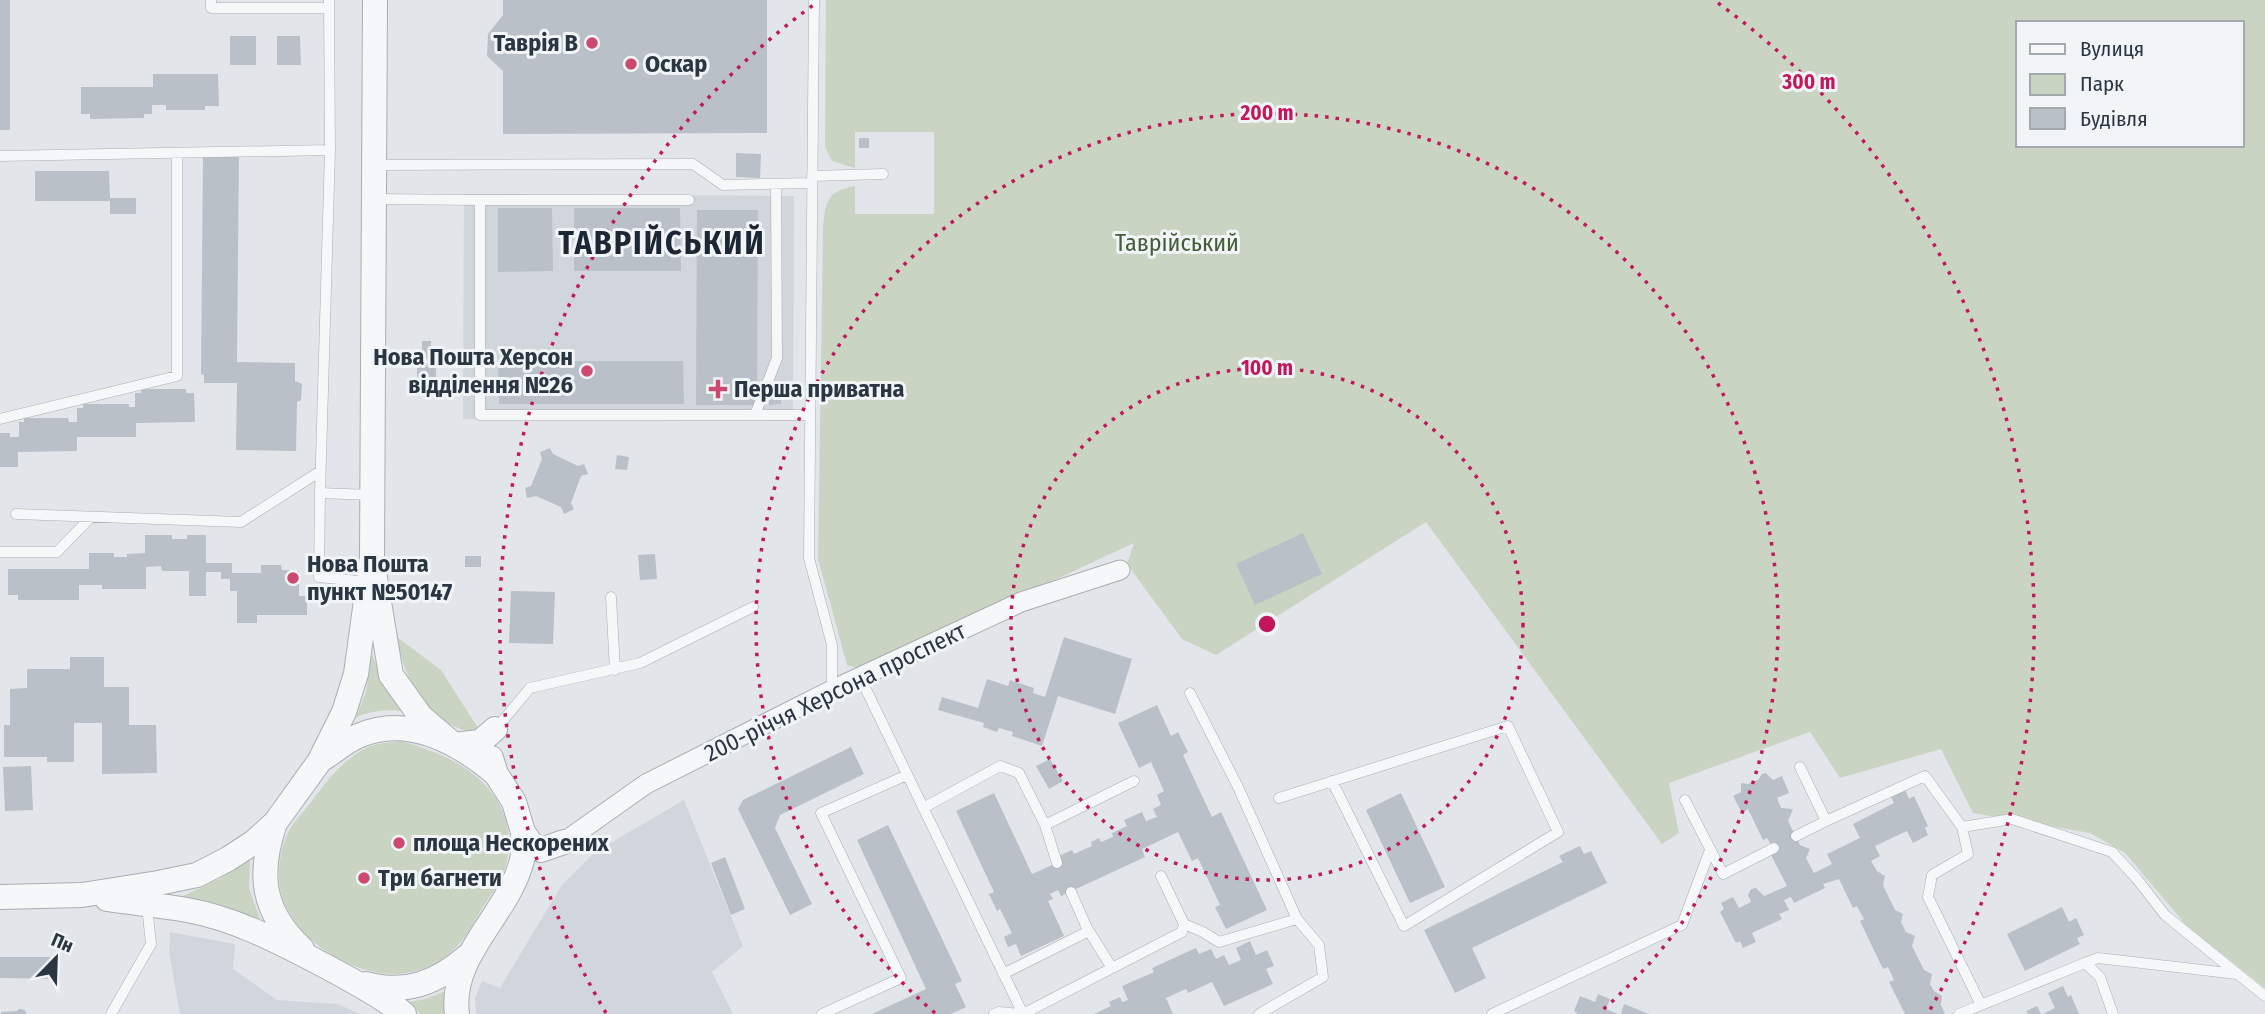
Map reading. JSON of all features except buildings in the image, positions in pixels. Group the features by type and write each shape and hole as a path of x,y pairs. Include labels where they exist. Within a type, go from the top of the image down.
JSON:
{"street":[{"path":"0,897 82,895 197,875 228,859 254,842 275,823 319,762 344,712 356,674 372,557 375,0"},
{"path":"372,557 391,675 421,717 454,745 480,742 495,729"},
{"name":"200-річчя Херсона проспект","path":"564,842 646,784 832,690 1021,602 1120,570"},
{"path":"319,762 358,736 389,727 419,729 477,758 496,774"},
{"path":"457,1014 456,994 469,955 505,900 523,859 523,832 514,802 496,774 487,748 495,729"},
{"path":"275,823 267,849 264,881 272,910 290,938 317,962"},
{"path":"523,832 531,844 541,850 564,842"},
{"path":"505,900 564,842"},
{"path":"82,895 188,910 241,926 272,938 351,980 404,1014"},
{"path":"351,980 386,989 418,985 449,973 469,955"}],"lane":[{"path":"212,0 211,8 329,4 330,150 319,472 319,577 368,582"},
{"path":"814,0 809,558 832,645 832,690"},
{"path":"0,156 330,150"},
{"path":"0,419 177,376 177,153"},
{"path":"374,164 693,164 723,185 776,184 883,174"},
{"path":"755,415 777,358 776,184"},
{"path":"374,199 689,200"},
{"path":"480,200 480,415 810,415"},
{"path":"16,514 241,522 319,472"},
{"path":"320,493 372,495"},
{"path":"0,552 57,552 91,517"},
{"path":"611,597 615,670"},
{"path":"495,729 530,688 640,663 752,607"},
{"path":"860,677 1022,1014"},
{"path":"1190,693 1238,787 1297,919 1320,945 1323,977 1259,1014"},
{"path":"1279,798 1332,781 1508,726 1558,832 1404,926 1332,781"},
{"path":"923,808 1000,766 1019,774 1045,825 1057,863"},
{"path":"1800,767 1826,821"},
{"path":"822,1014 901,978 821,813 907,775"},
{"path":"1796,836 1925,776 1962,827 1968,854 1932,875 1928,897 1981,1005"},
{"path":"1045,825 1133,781"},
{"path":"1685,800 1723,874 1773,848"},
{"path":"1962,827 2012,819 2112,852 2165,915 2265,996"},
{"path":"1492,1014 1682,925 1710,850"},
{"path":"994,1014 1022,1014 1182,932 1184,924 1161,876"},
{"path":"1071,892 1088,931 1112,968"},
{"path":"111,1014 151,944 147,905"},
{"path":"1184,924 1219,942 1297,919"},
{"path":"1003,974 1088,931"},
{"path":"1959,1014 2098,958 2239,975"},
{"path":"2085,963 2100,977 2113,1014"}],"shaded area":[{"path":"464,194 794,196 793,421 463,419"},
{"path":"684,800 743,946 712,972 733,1014 476,1014 475,998 482,981 500,988 562,885 595,852"},
{"path":"170,932 235,944 233,969 277,1000 338,1004 360,1014 180,1014 169,952"}],"green space":[{"name":"Таврійський","path":"826,0 2265,0 2265,988 2186,925 2125,853 2090,833 1973,813 1941,749 1840,778 1810,732 1669,783 1679,833 1662,844 1426,522 1216,655 1182,639 1127,564 1134,543 862,670 847,665 818,559 823,229 826,205 838,191 855,186 855,214 934,214 934,132 855,132 855,168 832,161 825,147"},
{"path":"397,637 441,670 480,731 477,734 446,721 422,699 406,670"},
{"path":"372,654 385,687 402,711 379,711 356,717 366,692"},
{"path":"399,741 442,755 480,780 494,796 504,815 509,836 507,861 500,879 456,948 431,965 392,974 352,965 309,938 297,925 283,900 279,868 283,846 291,827 336,771 368,747"},
{"path":"250,859 249,888 261,922 224,907 183,896 219,879"},
{"path":"448,990 446,1014 420,1014 409,1002 425,999"}],"place":[{"name":"Таврія В","path":"592,43"},
{"name":"Оскар","path":"631,64"},
{"name":"Нова Пошта Херсон відділення №26","path":"587,371"},
{"name":"Перша приватна","path":"718,389"},
{"name":"Нова Пошта пункт №50147","path":"293,578"},
{"name":"площа Нескорених","path":"399,843"},
{"name":"Три багнети","path":"364,878"}],"district":[{"name":"ТАВРІЙСЬКИЙ","path":"662,243"}]}
